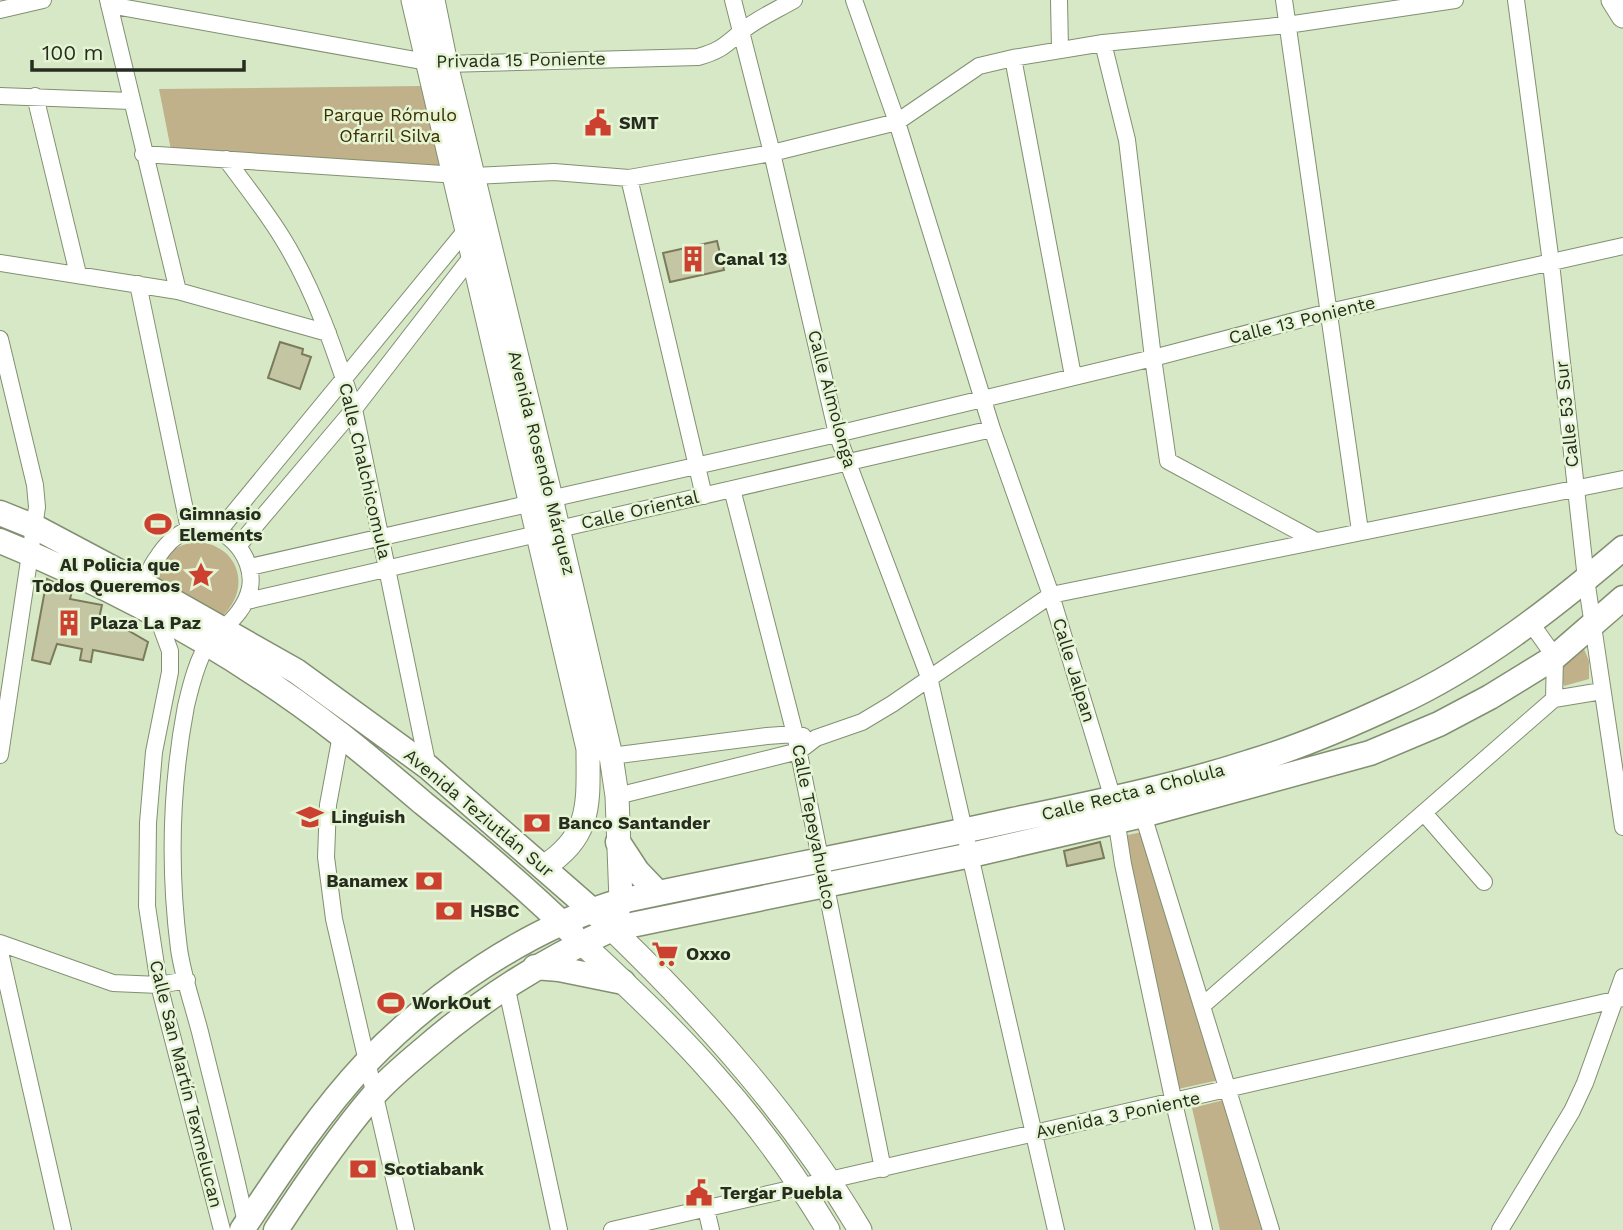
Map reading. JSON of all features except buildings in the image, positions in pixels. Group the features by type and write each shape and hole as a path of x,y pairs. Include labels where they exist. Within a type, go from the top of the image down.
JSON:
{"main road":[{"name":"Avenida Rosendo Márquez","path":"413,0 437,63 541,501 588,749 588,796 584,820 572,844 563,854 543,867"},
{"name":"Avenida Rosendo Márquez","path":"433,0 437,63"},
{"path":"1613,0 1623,16"},
{"name":"Avenida Rosendo Márquez","path":"463,175 481,211 472,256 541,501"},
{"name":"Avenida Teziutlán Sur","path":"0,513 35,527 146,586 341,735 529,894 623,982 715,1076 802,1188 828,1230"},
{"name":"Avenida Rosendo Márquez","path":"547,532 611,756 617,796 621,901 612,929"},
{"name":"Avenida Teziutlán Sur","path":"0,541 29,552 156,614 296,671 428,767 591,909 681,996 736,1058 831,1180 860,1230"},
{"name":"Calle Recta a Cholula","path":"276,1230 330,1150 375,1094 441,1034 506,985 582,943 612,929 971,855 1114,810 1300,746 1398,703 1471,663 1530,622 1623,548"},
{"name":"Calle Recta a Cholula","path":"245,1228 293,1155 367,1062 439,999 516,947 591,909 965,831 1114,810 1143,815 1370,753 1439,724 1555,657 1623,598"},
{"path":"618,842 637,871 658,893"},
{"path":"516,947 523,932 529,894"},
{"path":"535,967 623,982"}],"street":[{"path":"0,10 43,0"},
{"name":"Calle Almolonga","path":"733,0 772,153 837,434 929,677 1056,1230"},
{"name":"Privada 15 Poniente","path":"109,2 437,63 698,57 716,52 741,32 794,0"},
{"name":"Calle Jalpan","path":"854,0 897,122 992,429 1051,595 1114,810 1123,864 1204,1230"},
{"path":"1059,0 1060,49"},
{"path":"1284,0 1360,531"},
{"path":"143,154 463,175 554,172 629,178 772,153 897,122 979,66 1013,58 1103,43 1287,25 1455,0"},
{"name":"Calle 53 Sur","path":"1516,0 1551,263 1586,579 1623,827"},
{"path":"109,2 143,154 178,291"},
{"path":"1103,43 1127,140 1168,461 1316,541"},
{"path":"1013,58 1073,376"},
{"path":"0,96 131,101"},
{"path":"35,96 78,274"},
{"name":"Calle Chalchicomula","path":"226,159 283,238 328,333 344,378 354,410 428,767"},
{"path":"629,178 704,496"},
{"path":"218,532 344,378 477,234"},
{"name":"Calle 13 Poniente","path":"983,399 1329,312 1623,246"},
{"path":"238,546 354,410 472,256"},
{"path":"0,263 178,291 328,333"},
{"path":"138,284 189,529"},
{"path":"0,339 37,496 35,527 29,552 0,755"},
{"name":"Calle Oriental","path":"250,567 983,399"},
{"name":"Calle Oriental","path":"247,601 992,429"},
{"path":"617,796 799,751 816,738 862,722 1051,595 1623,479"},
{"name":"Calle Tepeyahualco","path":"733,489 799,751 883,1169"},
{"path":"146,586 152,565 164,547 189,529 207,529 218,532 238,546 250,567 251,581 247,601"},
{"name":"Calle San Martín Texmelucan","path":"146,586 170,651 170,672 154,752 148,823 147,906 159,985 222,1230"},
{"name":"Calle San Martín Texmelucan","path":"245,1228 180,953 174,898 173,833 179,756 194,676 216,637 247,601"},
{"path":"1530,622 1555,657 1554,699"},
{"path":"1202,1006 1554,699 1602,691"},
{"path":"588,749 611,756 795,734 816,738"},
{"path":"341,735 328,805 326,857 334,919 406,1230"},
{"path":"154,752 179,756"},
{"path":"1424,813 1484,882"},
{"path":"1143,815 1271,1230"},
{"path":"0,943 113,983 159,985 187,980"},
{"path":"0,951 63,1230"},
{"path":"1500,1230 1573,1111 1619,999 1623,977"},
{"path":"506,985 559,1230"},
{"name":"Avenida 3 Poniente","path":"612,1230 1619,999"},
{"path":"706,1209 710,1230"}],"green space":[{"name":"Parque Rómulo Ofarril Silva","path":"421,86 440,166 171,150 159,89"},
{"path":"196,542 223,551 237,570 239,582 236,595 220,618 155,585 163,562 168,556 180,547"},
{"path":"1584,649 1589,661 1589,679 1564,686 1559,670 1562,662"},
{"path":"1142,832 1219,1080 1178,1089 1123,836"},
{"path":"1224,1100 1263,1230 1220,1230 1192,1108"}],"place":[{"name":"SMT","path":"598,123"},
{"name":"Canal 13","path":"693,259"},
{"name":"Gimnasio Elements","path":"158,524"},
{"name":"Al Policia que Todos Queremos","path":"201,575"},
{"name":"Plaza La Paz","path":"69,623"},
{"name":"Linguish","path":"310,817"},
{"name":"Banco Santander","path":"537,823"},
{"name":"Banamex","path":"429,881"},
{"name":"HSBC","path":"449,911"},
{"name":"Oxxo","path":"665,954"},
{"name":"WorkOut","path":"391,1003"},
{"name":"Scotiabank","path":"363,1169"},
{"name":"Tergar Puebla","path":"699,1193"}]}
